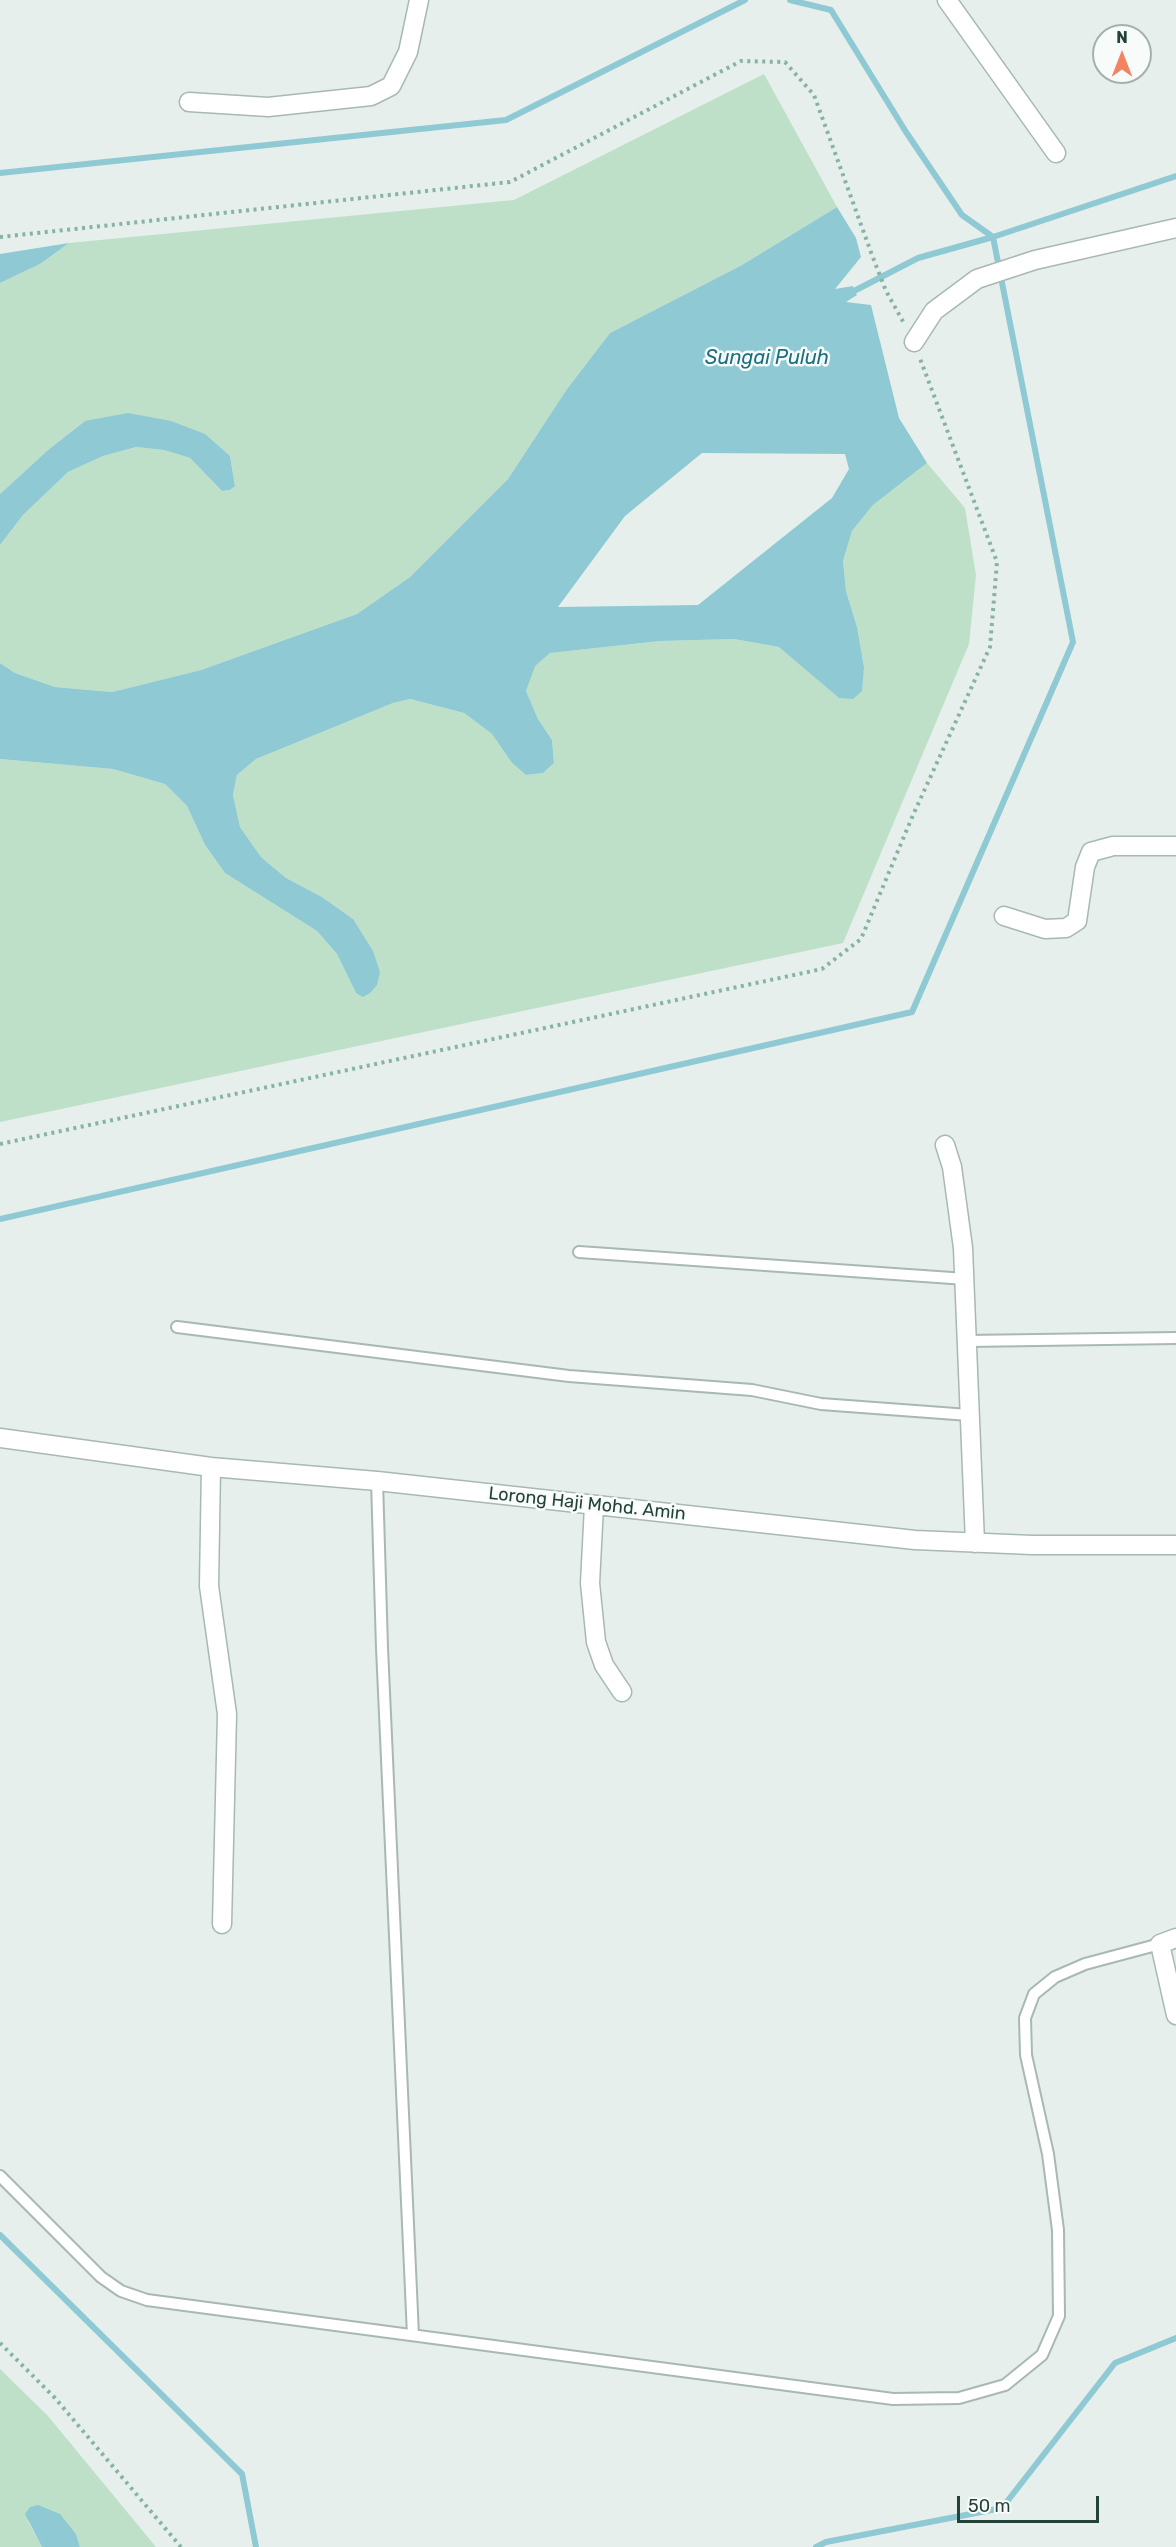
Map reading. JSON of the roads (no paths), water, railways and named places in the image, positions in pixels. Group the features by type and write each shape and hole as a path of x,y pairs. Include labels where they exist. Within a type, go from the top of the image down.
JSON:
{"street":[{"path":"947,0 1056,153"},
{"path":"189,102 268,107 371,96 391,86 408,52 412,2"},
{"path":"914,342 934,310 977,279 1035,260 1176,228"},
{"path":"1004,916 1045,929 1066,928 1077,921 1081,907 1085,867 1091,852 1113,846 1176,846"},
{"path":"945,1145 953,1179 966,1279 975,1543"},
{"name":"Lorong Haji Mohd. Amin","path":"0,1438 211,1467 377,1481 915,1540 975,1543 1176,1545"},
{"path":"211,1467 209,1586 227,1714 222,1924"},
{"path":"594,1506 590,1583 596,1642 604,1665 622,1692"},
{"path":"1168,1941 1176,2015"}],"lane":[{"path":"579,1252 966,1279"},
{"path":"177,1327 568,1376 752,1390 820,1404 969,1415"},
{"path":"967,1341 1176,1338"},
{"path":"377,1481 382,1648 413,2335"},
{"path":"0,2176 101,2277 122,2291 147,2300 893,2399 959,2398 1005,2385 1042,2355 1059,2316 1058,2230 1048,2154 1026,2055 1025,2018 1034,1994 1055,1977 1085,1964 1168,1941"}],"water":[{"name":"Sungai Puluh","path":"837,207 856,238 861,257 835,289 853,286 857,295 846,302 871,305 899,418 927,463 873,505 852,531 843,561 846,591 857,627 864,667 862,691 853,699 839,698 779,647 734,639 660,641 550,653 535,666 526,691 538,719 552,740 554,763 543,773 526,775 512,763 492,734 464,713 410,699 393,703 256,759 237,775 233,795 240,827 261,857 286,878 322,897 353,919 373,951 380,972 377,985 363,997 356,993 337,954 317,931 225,873 205,845 187,806 165,784 113,769 0,759 0,663 15,673 55,687 112,692 201,670 357,614 410,577 508,479 567,389 610,333 742,265","holes":["702,453 845,454 849,469 832,498 698,605 558,607 625,516"]},
{"path":"69,243 40,264 0,283 0,254"},
{"path":"128,413 171,421 205,434 230,456 235,486 230,490 222,491 190,458 164,450 136,447 103,456 68,472 23,515 0,545 0,494 48,450 85,421"},
{"path":"38,2505 60,2514 76,2534 80,2547 42,2547 25,2514 30,2507"}],"waterway":[{"path":"0,173 506,120 745,0"},
{"path":"0,1219 912,1012 1073,642 993,237 962,215 906,132 831,10 790,0"},
{"path":"856,290 918,258 993,237 1176,176"},
{"path":"0,2235 242,2474 256,2547"},
{"path":"816,2547 826,2542 1002,2508 1115,2363 1176,2338"}]}
